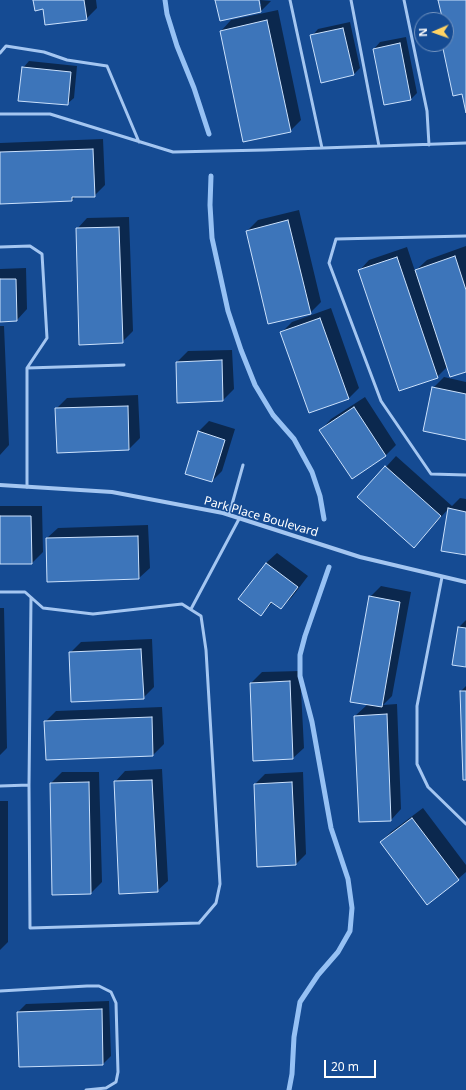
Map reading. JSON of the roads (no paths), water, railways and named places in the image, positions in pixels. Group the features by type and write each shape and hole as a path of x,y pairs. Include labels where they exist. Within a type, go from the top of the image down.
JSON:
{"street":[{"name":"Park Place Boulevard","path":"0,485 112,492 223,513 360,558 466,582"}],"lane":[{"path":"290,0 322,148"},
{"path":"351,0 379,146"},
{"path":"404,0 426,111 429,144"},
{"path":"0,53 6,46 44,52 67,60 106,66 139,142"},
{"path":"0,114 50,114 173,152 466,143"},
{"path":"466,236 336,239 329,264 381,401 431,474 466,475"},
{"path":"0,247 30,246 42,254 47,338 27,368 27,487"},
{"path":"27,368 124,365"},
{"path":"229,515 243,465"},
{"path":"191,609 239,519"},
{"path":"442,577 416,706 417,764 428,787 466,824"},
{"path":"0,592 25,592 43,608 93,614 182,604 201,616 206,650 220,884 216,903 199,923 30,928 29,785 31,598"},
{"path":"0,786 29,785"},
{"path":"0,991 100,986 111,992 116,1003 118,1072 116,1082 106,1088 86,1090"}],"waterway":[{"path":"165,0 167,14 177,46 194,88 209,134"},
{"path":"211,176 210,205 212,238 228,311 255,385 273,415 294,439 312,472 320,496 324,519"},
{"path":"289,1090 292,1074 294,1037 300,1002 318,975 338,952 350,931 352,908 348,879 331,828 312,722 300,676 300,655 305,636 329,567"}]}
